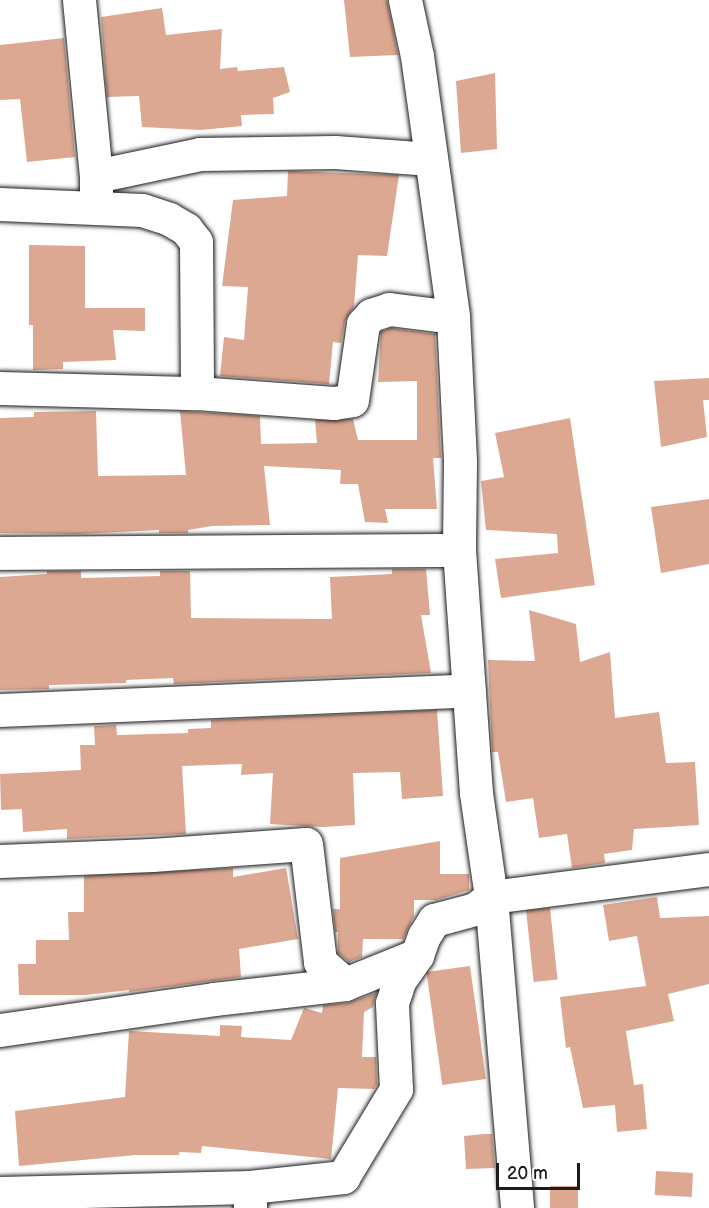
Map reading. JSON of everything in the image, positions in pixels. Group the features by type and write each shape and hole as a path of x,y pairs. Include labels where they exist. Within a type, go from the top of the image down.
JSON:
{"street":[{"path":"405,0 417,56 453,317 460,462 459,550 476,793 491,897 517,1208"},
{"path":"86,1 96,176 95,208"},
{"path":"96,176 200,154 335,152 431,159"},
{"path":"0,204 142,210 186,229 196,242 197,393"},
{"path":"0,388 197,393 334,403 352,400 363,324 371,315 389,309 453,317"},
{"path":"0,554 459,550"},
{"path":"0,710 469,690"},
{"path":"0,861 152,855 306,844 321,962 345,984"},
{"path":"1,1208 0,1193 250,1197 343,1177 396,1089 392,1004 399,981 417,955 424,936 434,920 475,909 491,897 709,869"},
{"path":"0,1030 214,999 345,984 417,955"}],"building":[{"path":"344,0 387,0 398,55 350,57"},
{"path":"162,8 166,35 222,29 220,69 237,67 238,71 284,67 290,92 273,98 274,114 241,115 242,126 201,130 142,127 139,96 107,97 101,17"},
{"path":"64,38 75,157 27,162 20,99 0,100 0,45"},
{"path":"495,73 497,149 461,153 456,81"},
{"path":"288,171 399,175 387,256 358,255 354,306 345,321 341,343 333,342 329,384 220,376 224,337 244,340 248,287 222,286 233,200 287,196"},
{"path":"29,245 85,246 85,308 145,308 145,331 113,330 116,360 63,362 63,369 33,370 33,325 29,325"},
{"path":"391,328 435,334 441,458 433,458 437,509 385,509 388,523 365,522 358,484 340,484 341,470 264,466 270,525 212,526 188,530 188,533 159,533 159,530 79,534 0,533 0,418 34,417 34,412 96,411 98,476 186,475 180,411 260,416 261,444 317,443 315,420 353,419 358,440 417,440 417,381 378,382 381,332"},
{"path":"709,378 709,400 703,400 707,437 661,447 654,381"},
{"path":"570,418 595,585 501,598 495,559 558,553 557,534 486,530 481,481 504,477 495,433"},
{"path":"709,499 709,564 661,573 651,507"},
{"path":"392,569 426,569 430,615 421,615 431,673 174,684 173,678 126,680 126,683 49,685 49,689 0,690 0,577 47,574 47,571 81,571 81,578 160,576 160,571 190,571 191,618 332,619 330,577 392,574"},
{"path":"529,610 576,624 580,662 610,652 615,718 659,712 666,763 695,762 699,825 634,829 632,850 604,854 605,863 572,868 567,834 539,838 533,798 506,802 498,752 492,752 488,660 535,661"},
{"path":"437,710 443,796 402,799 400,772 353,773 355,825 323,827 270,824 273,773 241,775 242,764 182,766 186,834 67,839 67,829 23,832 22,809 1,810 0,774 81,770 80,745 95,745 94,726 116,725 117,735 188,733 188,729 211,728 211,720"},
{"path":"440,841 440,874 469,874 469,890 437,900 414,900 414,916 403,939 363,939 362,957 349,962 338,953 338,932 335,932 333,909 340,909 340,858"},
{"path":"233,868 233,877 286,868 298,939 239,949 241,977 129,992 129,990 85,995 19,995 18,964 36,964 36,940 69,940 68,912 84,912 84,876"},
{"path":"657,897 660,918 709,916 709,984 668,994 674,1021 626,1031 634,1085 643,1084 647,1129 617,1132 615,1105 583,1108 570,1047 566,1048 560,997 646,986 637,936 609,941 603,905"},
{"path":"550,908 558,980 534,982 526,911"},
{"path":"470,966 486,1079 442,1085 426,972"},
{"path":"376,993 373,1007 364,1012 362,1057 376,1057 377,1084 374,1089 338,1088 331,1159 202,1146 201,1153 136,1155 19,1166 15,1111 125,1097 129,1031 220,1036 220,1025 242,1026 241,1037 291,1040 304,1008 322,1013 323,1005 347,1003"},
{"path":"492,1134 495,1168 466,1169 464,1136"},
{"path":"656,1171 693,1173 692,1197 655,1195"},
{"path":"550,1186 578,1186 578,1208 550,1208"}]}
